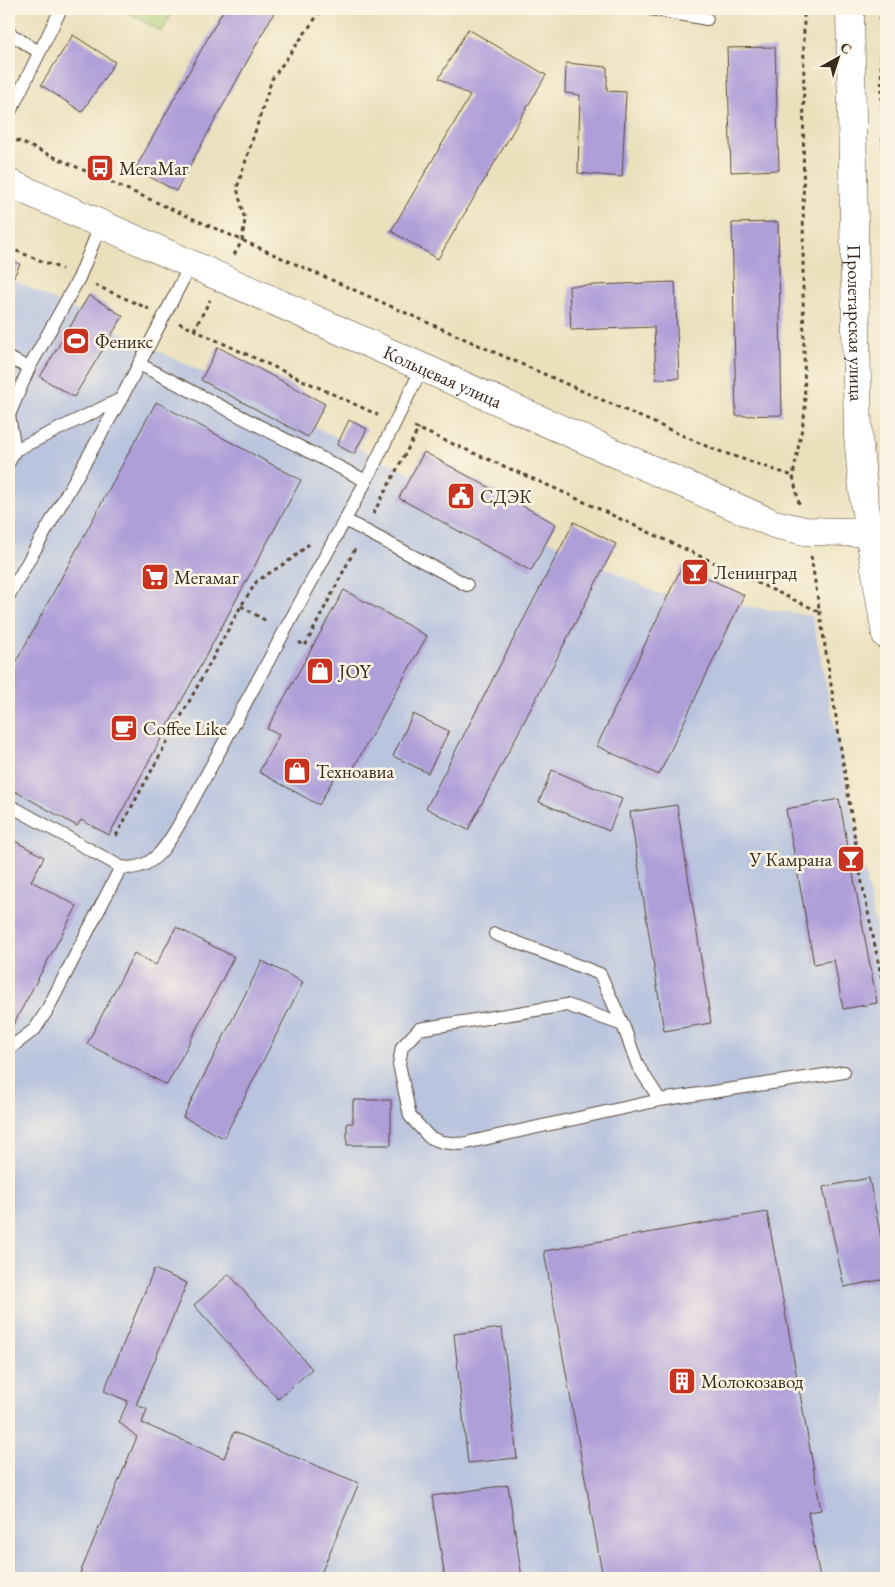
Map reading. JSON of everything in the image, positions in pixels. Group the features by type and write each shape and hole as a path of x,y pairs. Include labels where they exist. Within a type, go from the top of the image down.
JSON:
{"main road":[{"name":"Пролетарская улица","path":"850,9 858,436 878,533 886,635"},
{"name":"Кольцевая улица","path":"9,183 774,524 805,530 878,533"}],"lane":[{"path":"9,114 60,9"},
{"path":"651,9 707,19"},
{"path":"9,33 39,52"},
{"path":"102,224 79,278 29,368 9,415 12,456 121,399"},
{"path":"9,595 121,399 191,264"},
{"path":"9,358 29,368"},
{"path":"140,364 366,481"},
{"path":"9,805 121,867 131,869 147,865 160,854 189,806 345,520 422,368"},
{"path":"345,520 467,585"},
{"path":"9,1049 35,1029 46,1012 121,867"},
{"path":"494,934 600,974 623,1025 638,1066 660,1100"},
{"path":"623,1025 567,1005 419,1029 402,1047 399,1064 410,1116 429,1136 442,1142 461,1144 660,1100 844,1072"}],"path":[{"path":"242,241 244,220 236,188 272,79 322,9"},
{"path":"804,9 803,289 805,412 793,476 819,600 861,878 886,999"},
{"path":"880,9 886,296"},
{"path":"9,138 714,450 793,476"},
{"path":"116,836 241,606 257,581 293,558 313,540"}],"shaded area":[{"path":"9,278 657,593 812,616 886,976 886,1578 9,1578"}],"green space":[{"path":"121,9 174,9 162,32"}],"building":[{"path":"224,9 276,9 176,191 135,169"},
{"path":"468,29 546,75 438,259 391,231 470,96 439,78"},
{"path":"73,35 115,62 82,112 41,85"},
{"path":"775,47 779,170 731,172 727,48"},
{"path":"566,63 607,67 607,91 626,92 622,177 578,173 580,95 565,93"},
{"path":"778,222 782,415 736,416 732,223"},
{"path":"9,259 20,264 9,287"},
{"path":"675,282 679,378 656,379 654,327 571,330 569,286"},
{"path":"89,295 123,316 74,397 40,377"},
{"path":"218,347 325,404 308,437 201,380"},
{"name":"Мегамаг","path":"156,402 301,480 109,835 81,820 77,826 9,788 9,675"},
{"path":"349,420 367,429 354,454 337,445"},
{"path":"424,452 556,524 531,571 399,498"},
{"path":"574,522 616,544 468,830 426,808"},
{"path":"682,566 744,595 659,775 597,746"},
{"path":"344,590 427,636 350,774 339,769 319,805 259,772 279,735 267,729"},
{"path":"413,714 449,731 428,773 393,756"},
{"path":"552,770 622,799 609,831 539,802"},
{"path":"839,799 877,1003 843,1009 834,960 814,964 786,809"},
{"path":"677,805 711,1023 664,1031 630,812"},
{"path":"9,838 44,857 31,881 77,906 11,1029 9,1029"},
{"path":"176,927 234,957 167,1085 87,1044 134,953 156,965"},
{"path":"262,961 303,982 224,1138 183,1117"},
{"path":"353,1100 391,1100 391,1145 347,1145 347,1123 353,1123"},
{"path":"869,1178 886,1262 886,1279 844,1287 823,1187"},
{"name":"Молокозавод","path":"767,1212 821,1510 808,1512 820,1578 603,1578 544,1251"},
{"path":"154,1269 187,1283 136,1405 147,1409 142,1423 224,1458 234,1432 359,1483 319,1578 78,1578 137,1437 119,1422 128,1401 104,1391"},
{"path":"229,1274 312,1369 278,1399 194,1305"},
{"path":"502,1328 517,1458 468,1463 454,1334"},
{"path":"508,1485 522,1578 445,1578 432,1496"}],"place":[{"name":"МегаМаг","path":"100,168"},
{"name":"Феникс","path":"76,341"},
{"name":"СДЭК","path":"461,496"},
{"name":"Ленинград","path":"695,572"},
{"name":"Мегамаг","path":"155,577"},
{"name":"JOY","path":"320,671"},
{"name":"Coffee Like","path":"124,728"},
{"name":"Техноавиа","path":"297,771"},
{"name":"У Камрана","path":"851,859"},
{"name":"Молокозавод","path":"682,1381"}]}
